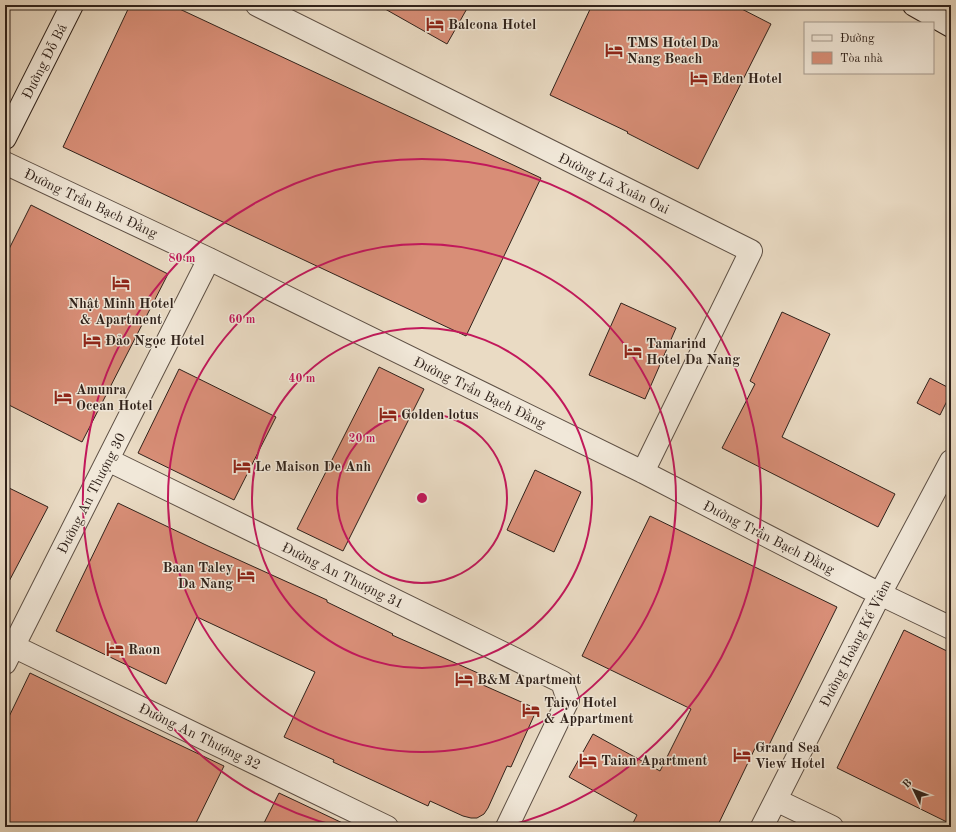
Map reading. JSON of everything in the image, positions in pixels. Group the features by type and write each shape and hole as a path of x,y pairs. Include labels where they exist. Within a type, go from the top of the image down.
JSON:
{"street":[{"name":"Đường Đỗ Bá","path":"5,138 72,5"},
{"name":"Đường Lã Xuân Oai","path":"257,5 751,251 643,472"},
{"path":"914,5 951,26"},
{"name":"Đường Trần Bạch Đằng","path":"5,163 209,258 643,472 880,594 951,628"},
{"name":"Đường An Thượng 30","path":"9,655 209,258"},
{"name":"Đường An Thượng 31","path":"108,460 562,682 568,700 507,827"},
{"name":"Đường Hoàng Kế Viêm","path":"762,827 880,594 951,461"},
{"name":"Đường An Thượng 32","path":"9,655 387,827"},
{"path":"776,800 832,827"}],"building":[{"path":"130,5 171,5 541,178 466,336 63,147"},
{"name":"Balcona Hotel","path":"378,5 469,5 447,44"},
{"path":"592,5 734,5 771,24 698,169 627,133 628,132 550,95"},
{"path":"31,205 168,274 82,442 5,403 5,257"},
{"name":"Tamarind Hotel Da Nang","path":"621,303 676,328 645,399 589,375"},
{"path":"782,312 830,334 782,437 895,494 878,527 722,448 755,384 750,381"},
{"path":"379,367 424,389 343,551 297,529"},
{"path":"179,369 276,417 234,500 138,453"},
{"path":"930,378 951,389 951,393 940,415 917,403"},
{"path":"535,470 581,492 554,552 507,530"},
{"path":"5,486 48,507 5,589"},
{"path":"118,503 327,600 327,602 393,634 392,635 487,677 483,685 537,709 511,767 507,766 484,814 477,818 471,818 463,816 430,801 428,806 333,762 334,760 284,737 315,672 197,617 166,684 56,631"},
{"path":"650,516 837,607 768,747 758,742 717,827 631,827 637,815 569,777 593,734 660,771 691,709 582,656"},
{"path":"904,630 951,653 951,824 837,768"},
{"path":"30,673 224,766 194,827 5,827 5,725"},
{"path":"279,793 296,801 351,827 262,827"}],"place":[{"name":"Balcona Hotel","path":"435,24"},
{"name":"TMS Hotel Da Nang Beach","path":"614,50"},
{"name":"Eden Hotel","path":"699,78"},
{"name":"Nhật Minh Hotel & Apartment","path":"121,283"},
{"name":"Đảo Ngọc Hotel","path":"92,340"},
{"name":"Tamarind Hotel Da Nang","path":"633,351"},
{"name":"Amunra Ocean Hotel","path":"63,397"},
{"name":"Golden lotus","path":"388,414"},
{"name":"Le Maison De Anh","path":"242,466"},
{"name":"Baan Taley Da Nang","path":"246,575"},
{"name":"Raon","path":"115,649"},
{"name":"B&M Apartment","path":"464,679"},
{"name":"Taiyo Hotel & Appartment","path":"531,710"},
{"name":"Grand Sea View Hotel","path":"742,755"},
{"name":"Taian Apartment","path":"588,760"}]}
